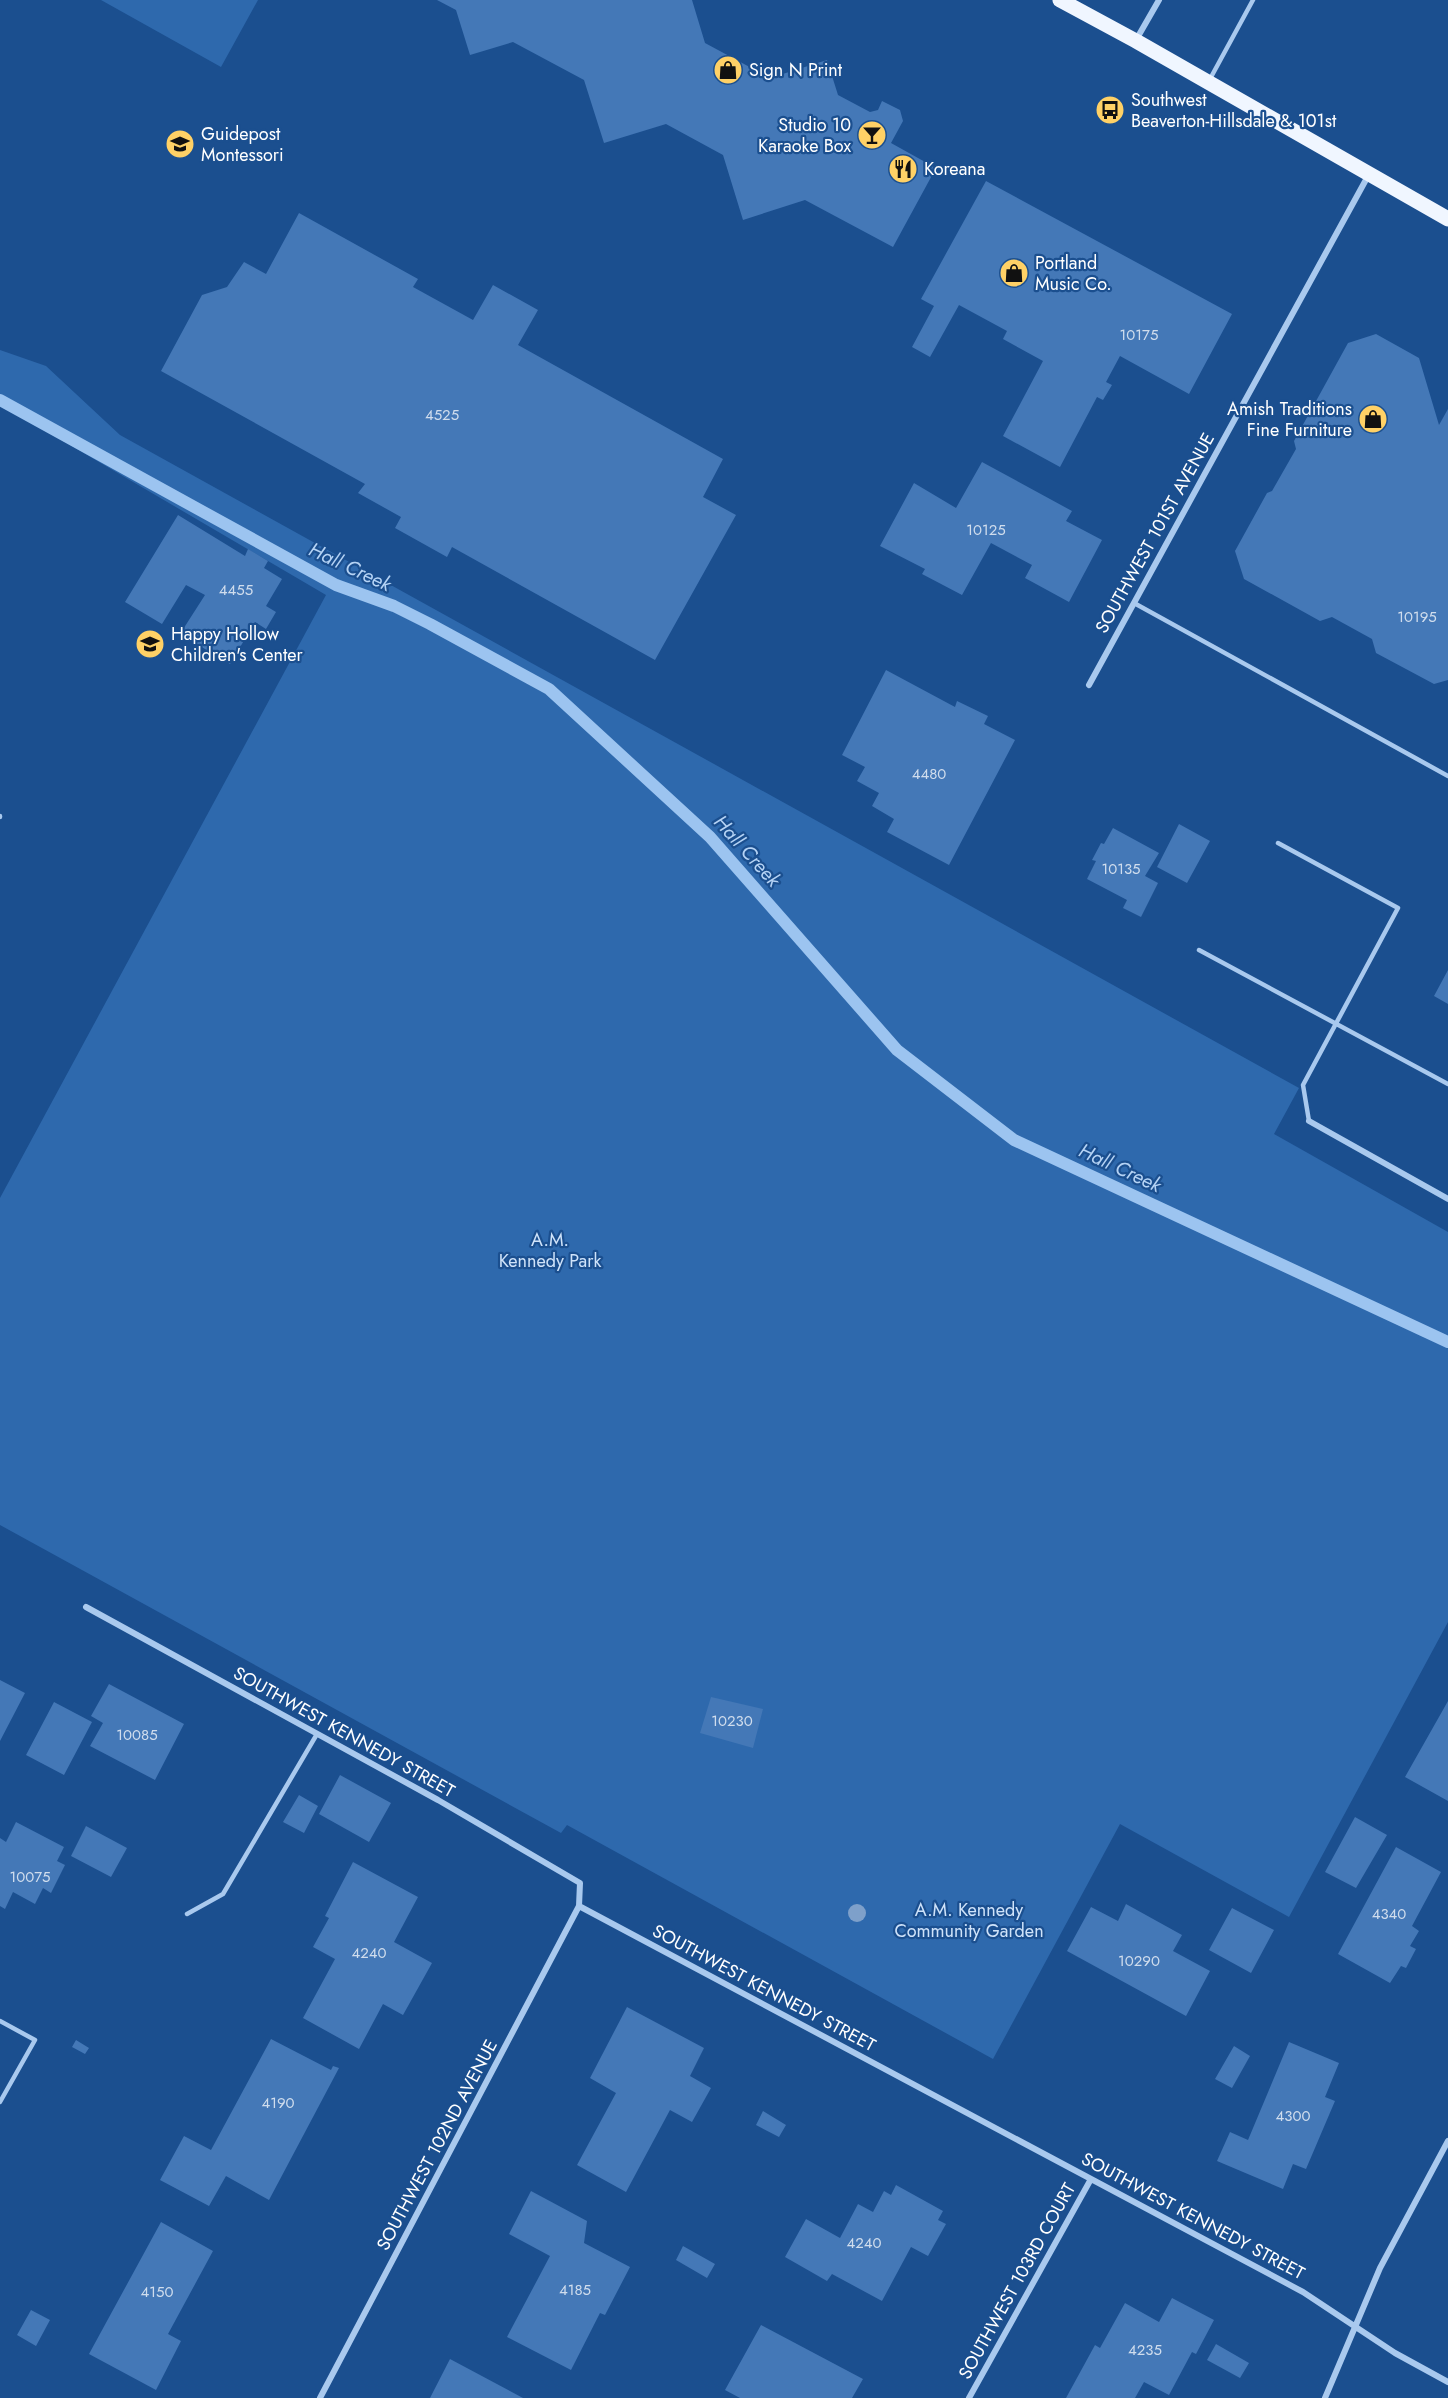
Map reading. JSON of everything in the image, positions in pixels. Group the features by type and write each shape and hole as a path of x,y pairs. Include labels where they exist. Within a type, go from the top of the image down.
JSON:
{"main road":[{"path":"1060,0 1448,219"}],"street":[{"path":"1136,41 1159,0"},
{"name":"SOUTHWEST 101ST AVENUE","path":"1089,686 1369,174"},
{"path":"1309,1121 1448,1199"},
{"name":"SOUTHWEST KENNEDY STREET","path":"86,1607 557,1869 580,1883 579,1906 1303,2292 1395,2353 1448,2382"},
{"name":"SOUTHWEST 102ND AVENUE","path":"320,2398 579,1906"},
{"path":"1325,2398 1380,2268 1448,2141"},
{"name":"SOUTHWEST 103RD COURT","path":"969,2398 1091,2179"}],"lane":[{"path":"1208,82 1253,0"},
{"path":"1134,603 1448,776"},
{"path":"1278,843 1398,908 1303,1085 1309,1121"},
{"path":"1199,950 1448,1084"},
{"path":"187,1914 223,1893 317,1734"},
{"path":"0,2021 34,2040 0,2102"}],"green space":[{"path":"101,0 258,0 221,67"},
{"name":"A.M. Kennedy Park","path":"0,350 46,366 120,435 1299,1088 1274,1134 1448,1232 1448,1622 1289,1917 1120,1824 993,2059 567,1825 561,1833 0,1525 0,1198 326,595 0,404"}],"building":[{"path":"437,0 692,0 705,43 770,78 827,60 838,95 870,112 878,110 882,101 900,110 903,121 891,143 936,168 893,247 805,200 743,220 723,155 666,124 604,143 584,80 513,42 470,55 456,10"},
{"path":"986,181 1232,314 1189,394 1120,356 1106,382 1112,385 1103,400 1097,397 1060,467 1003,436 1043,361 1003,339 1007,331 959,305 930,357 912,347 934,306 921,299"},
{"path":"299,213 418,279 413,287 473,320 493,285 538,310 518,345 723,459 703,497 736,515 655,660 452,547 447,557 395,528 401,517 358,493 365,484 161,371 202,295 227,287 244,262 266,274"},
{"path":"1376,334 1419,358 1439,425 1448,409 1448,680 1434,684 1376,653 1372,639 1332,617 1320,621 1244,579 1235,551 1267,493 1272,491 1296,449 1294,441 1348,343"},
{"path":"982,462 1072,511 1066,521 1102,540 1069,602 1025,578 1032,565 991,543 962,595 922,574 925,569 880,546 914,483 956,508"},
{"path":"178,515 245,556 248,549 268,561 264,568 282,579 266,606 276,612 266,629 255,622 230,664 180,634 205,595 186,585 162,624 125,602"},
{"path":"886,670 955,707 957,701 988,716 984,724 1015,740 949,865 887,832 894,819 872,806 879,793 857,781 865,767 842,755"},
{"path":"1179,824 1210,841 1187,883 1157,867"},
{"path":"1113,828 1159,853 1145,876 1158,883 1141,917 1123,908 1127,900 1087,879 1096,861 1092,860 1101,843 1104,844"},
{"path":"1448,970 1448,1004 1434,996"},
{"path":"0,1680 25,1693 0,1741"},
{"path":"109,1684 184,1724 155,1780 90,1746 103,1723 91,1716"},
{"path":"711,1697 763,1709 753,1748 700,1733"},
{"path":"1448,1701 1448,1801 1405,1777"},
{"path":"54,1702 92,1722 64,1775 26,1755"},
{"path":"340,1775 391,1803 369,1842 319,1814"},
{"path":"299,1795 318,1806 304,1833 283,1822"},
{"path":"1355,1817 1387,1835 1356,1888 1325,1872"},
{"path":"16,1822 64,1847 57,1861 65,1865 51,1893 43,1888 35,1904 13,1892 5,1909 0,1906 0,1838 6,1842"},
{"path":"86,1826 127,1848 111,1877 71,1856"},
{"path":"1396,1847 1441,1872 1412,1926 1419,1931 1410,1946 1416,1949 1406,1968 1401,1966 1390,1983 1338,1954"},
{"path":"353,1862 418,1897 394,1942 432,1963 403,2015 383,2004 359,2049 303,2018 335,1959 313,1947 329,1918 325,1916"},
{"path":"1126,1904 1182,1935 1173,1951 1210,1971 1186,2016 1067,1951 1091,1907 1118,1921"},
{"path":"1232,1908 1274,1930 1251,1973 1209,1950"},
{"path":"627,2007 704,2048 690,2076 711,2088 692,2122 670,2110 626,2192 577,2165 616,2093 590,2078"},
{"path":"271,2039 331,2070 333,2066 339,2068 269,2200 226,2176 209,2206 160,2180 184,2136 211,2150"},
{"path":"76,2040 89,2048 85,2054 72,2047"},
{"path":"1289,2042 1339,2063 1325,2097 1335,2101 1306,2169 1293,2164 1283,2189 1217,2161 1230,2132 1248,2140"},
{"path":"1234,2046 1250,2056 1232,2088 1215,2079"},
{"path":"763,2111 786,2125 779,2137 756,2125"},
{"path":"896,2185 943,2211 938,2220 946,2224 928,2256 911,2247 882,2301 832,2274 827,2281 785,2257 806,2219 840,2238 858,2204 873,2212 884,2191 891,2195"},
{"path":"531,2191 587,2221 584,2243 630,2267 605,2315 600,2313 571,2370 507,2337 550,2256 509,2234"},
{"path":"161,2222 213,2251 168,2334 181,2341 156,2390 89,2354"},
{"path":"683,2246 715,2264 707,2278 676,2260"},
{"path":"1172,2298 1214,2320 1196,2354 1192,2352 1169,2395 1144,2382 1135,2398 1066,2398 1095,2345 1100,2348 1125,2303 1159,2322"},
{"path":"31,2310 50,2320 36,2346 17,2335"},
{"path":"761,2325 863,2379 852,2398 740,2398 725,2390"},
{"path":"1216,2344 1249,2363 1240,2378 1207,2360"},
{"path":"450,2359 523,2398 430,2398"}],"waterway":[{"name":"Hall Creek","path":"0,400 336,585 394,606 549,689 710,837 897,1050 1014,1140 1448,1342"}],"place":[{"name":"Sign N Print","path":"728,70"},
{"name":"Southwest Beaverton-Hillsdale & 101st","path":"1110,110"},
{"name":"Studio 10 Karaoke Box","path":"872,135"},
{"name":"Guidepost Montessori","path":"180,144"},
{"name":"Koreana","path":"903,169"},
{"name":"Portland Music Co.","path":"1014,273"},
{"name":"Amish Traditions Fine Furniture","path":"1373,419"},
{"name":"Happy Hollow Children's Center","path":"150,644"}],"park label":[{"name":"A.M. Kennedy Community Garden","path":"969,1920"}]}
